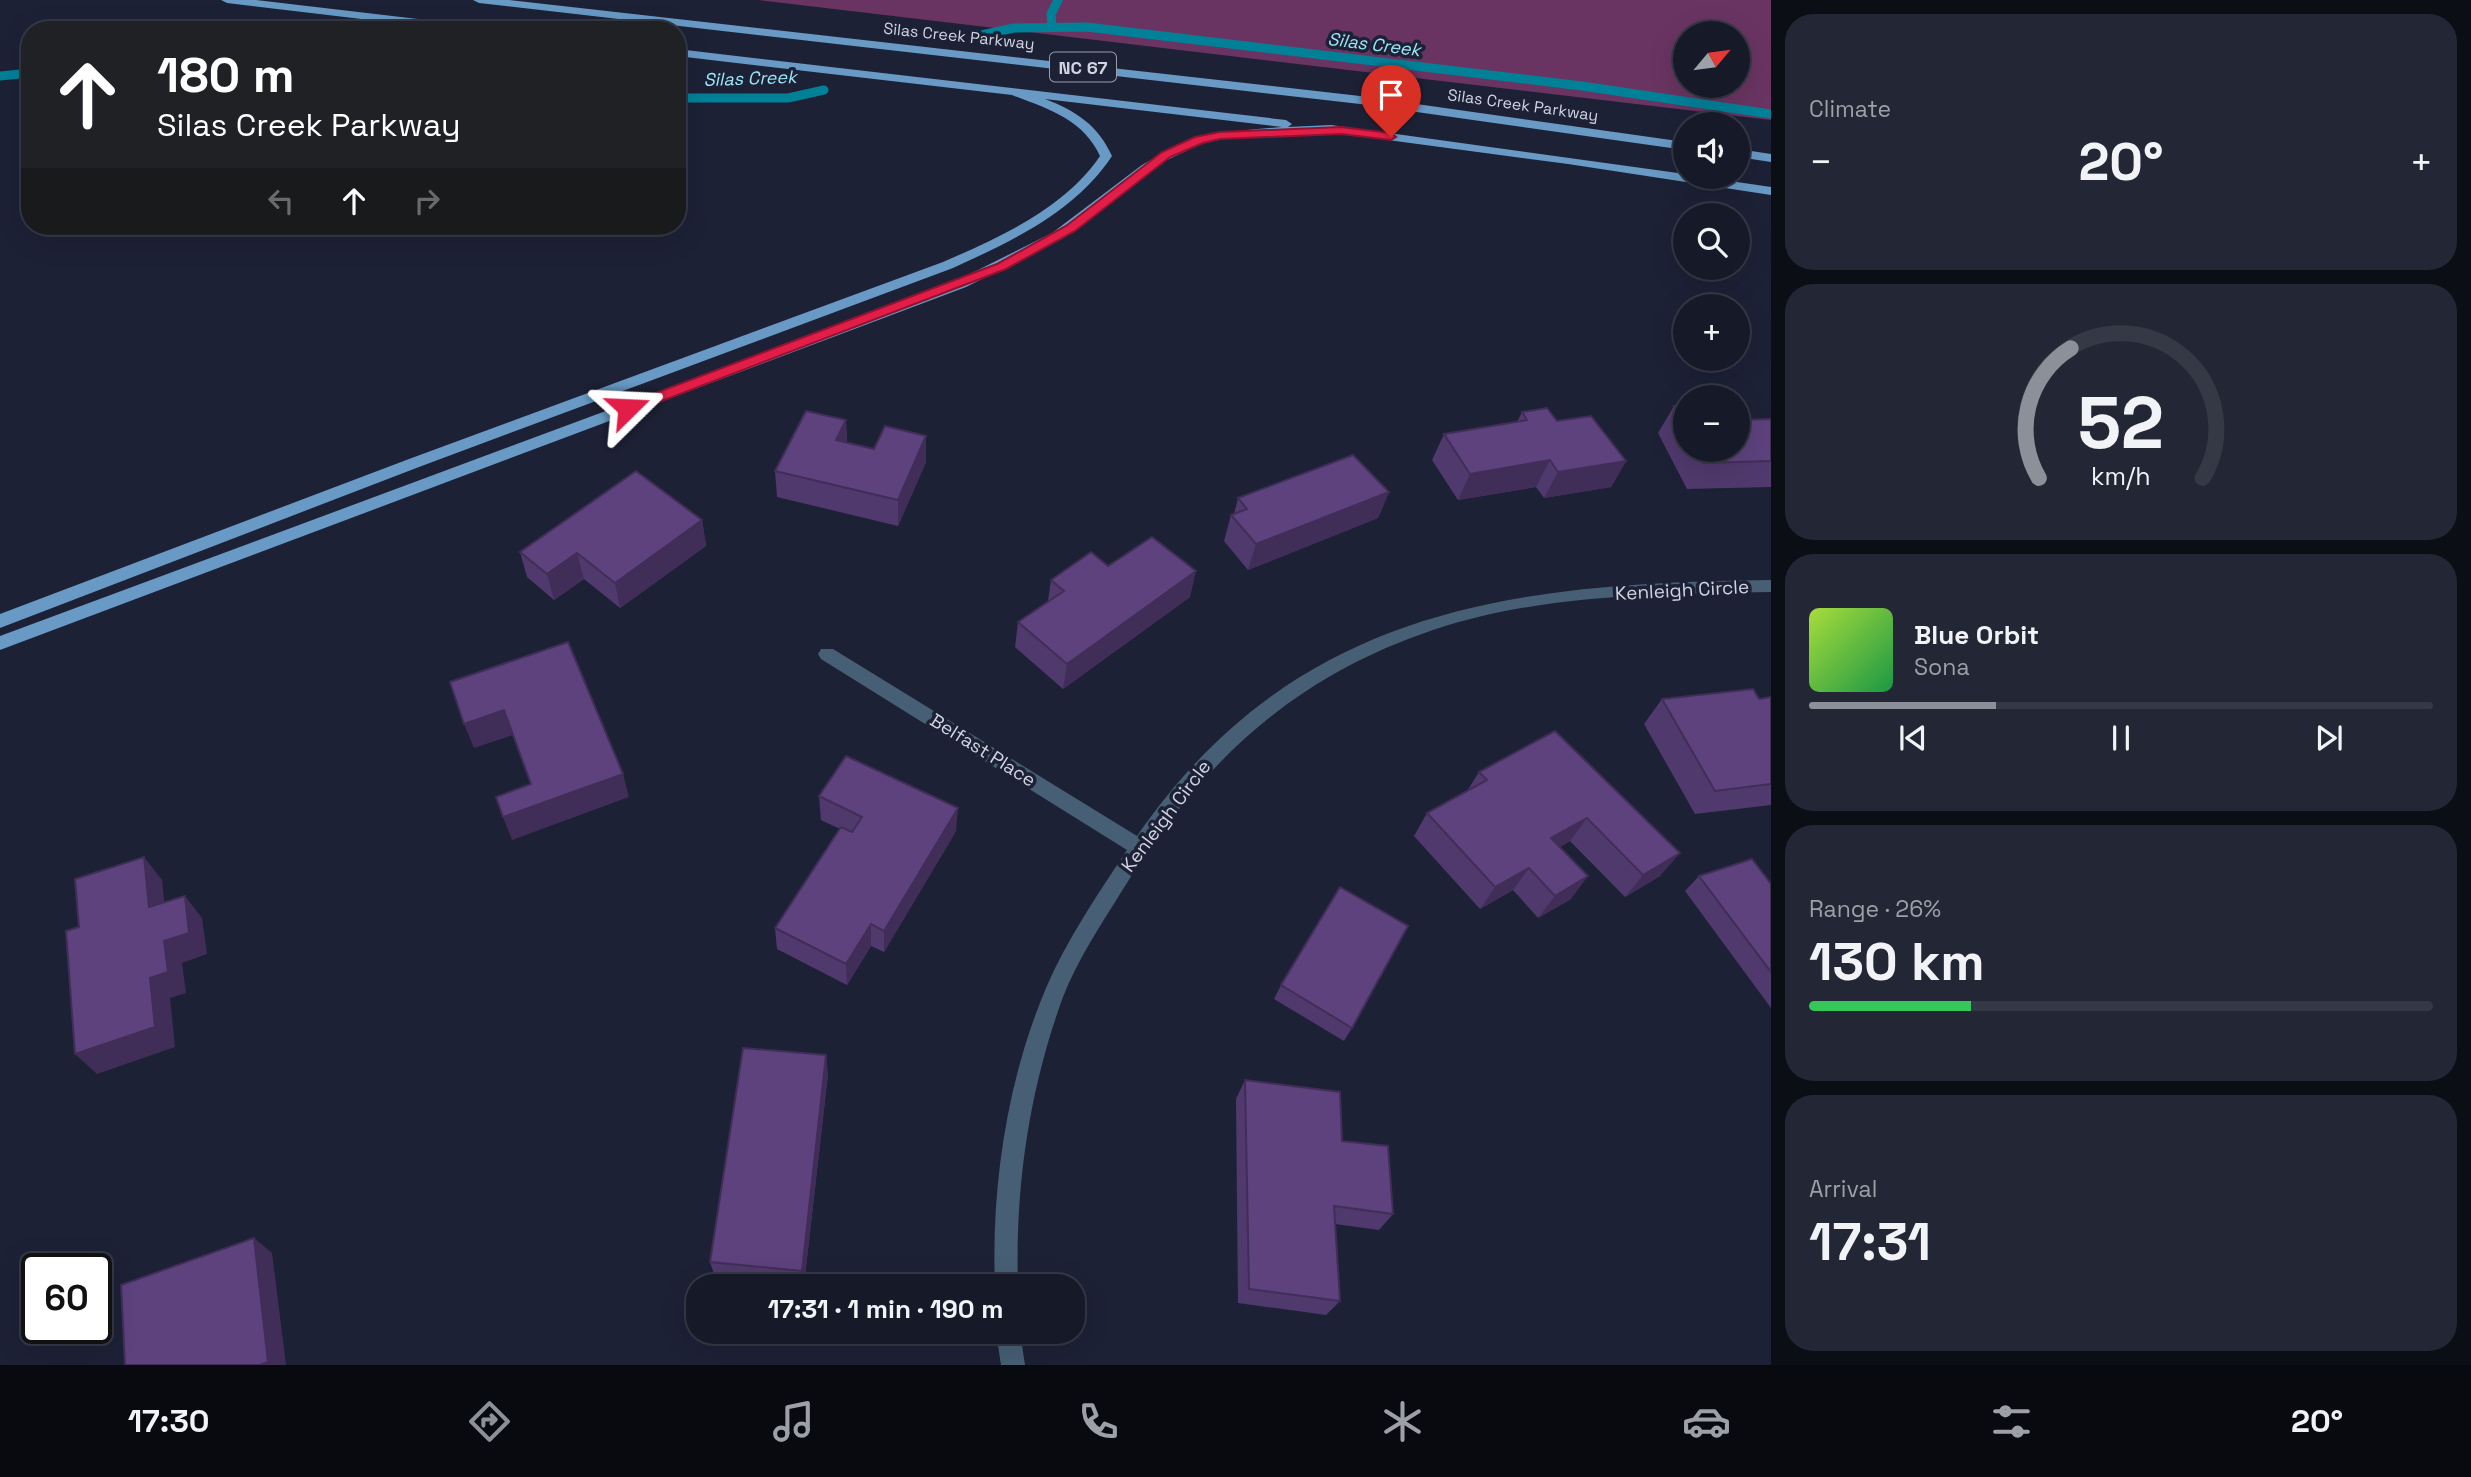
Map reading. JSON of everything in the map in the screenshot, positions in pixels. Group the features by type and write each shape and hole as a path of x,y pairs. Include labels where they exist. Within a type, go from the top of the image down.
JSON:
{"main road":[{"path":"227,0 408,21"},
{"name":"Silas Creek Parkway","path":"479,0 664,21"},
{"name":"Silas Creek Parkway","path":"686,23 1360,100 1673,144"},
{"name":"NC 67","path":"686,53 1341,131 1568,160 1771,191"},
{"path":"0,619 993,246 1065,200 1097,173 1105,156 1101,140 1086,124 1012,91"},
{"path":"0,643 961,284 1002,266 1071,228 1152,164 1184,146 1220,136 1341,131"},
{"path":"1750,155 1771,158"}],"street":[{"name":"Kenleigh Circle","path":"1005,1274 1004,1252 1011,1156 1029,1070 1055,992 1091,924 1139,847 1201,766 1261,712 1314,676 1386,641 1447,620 1511,603 1549,598 1771,586"},
{"name":"Belfast Place","path":"827,654 1139,847"},
{"path":"1010,1344 1013,1365"}],"shaded area":[{"path":"758,0 1771,0 1771,120 1750,118 1750,112 1703,112"}],"building":[{"path":"1547,408 1557,421 1591,416 1626,461 1558,472 1550,460 1470,474 1444,434 1527,420 1522,412"},
{"path":"806,411 846,420 836,440 874,449 885,426 926,436 898,500 775,471"},
{"path":"1771,419 1771,461 1750,462 1750,420"},
{"path":"1353,455 1389,492 1256,544 1231,515 1247,509 1238,498"},
{"path":"636,471 702,520 615,583 577,553 547,574 520,552"},
{"path":"1152,537 1196,571 1067,664 1018,622 1064,591 1051,580 1091,552 1108,566"},
{"path":"568,642 623,774 503,817 496,797 531,784 504,710 464,724 450,682"},
{"path":"1753,689 1759,699 1771,697 1771,784 1715,791 1662,699"},
{"path":"1555,731 1680,853 1643,875 1587,818 1551,838 1588,876 1555,896 1529,868 1495,887 1427,813 1487,780 1479,772"},
{"path":"846,756 958,808 884,931 871,924 846,964 775,928 841,827 852,832 862,817 819,796"},
{"path":"144,857 149,907 185,896 189,933 164,941 168,972 150,978 155,1027 75,1054 66,931 79,927 75,879"},
{"path":"1752,859 1771,884 1771,972 1699,876"},
{"path":"1340,887 1408,926 1352,1028 1281,985"},
{"path":"743,1048 826,1055 802,1271 710,1262"},
{"path":"1245,1080 1340,1092 1342,1141 1388,1146 1393,1214 1334,1206 1340,1301 1249,1289"},
{"path":"254,1238 268,1362 260,1365 125,1365 121,1285"}],"waterway":[{"path":"1052,26 1051,14 1058,0"},
{"name":"Silas Creek","path":"972,37 1014,28 1087,27 1582,86 1771,114"},
{"name":"Silas Creek","path":"0,76 21,74"},
{"name":"Silas Creek","path":"686,98 788,98 824,90"}],"route":[{"path":"628,408 961,284 1002,266 1071,228 1152,164 1199,140 1220,136 1341,131 1391,137"}]}
